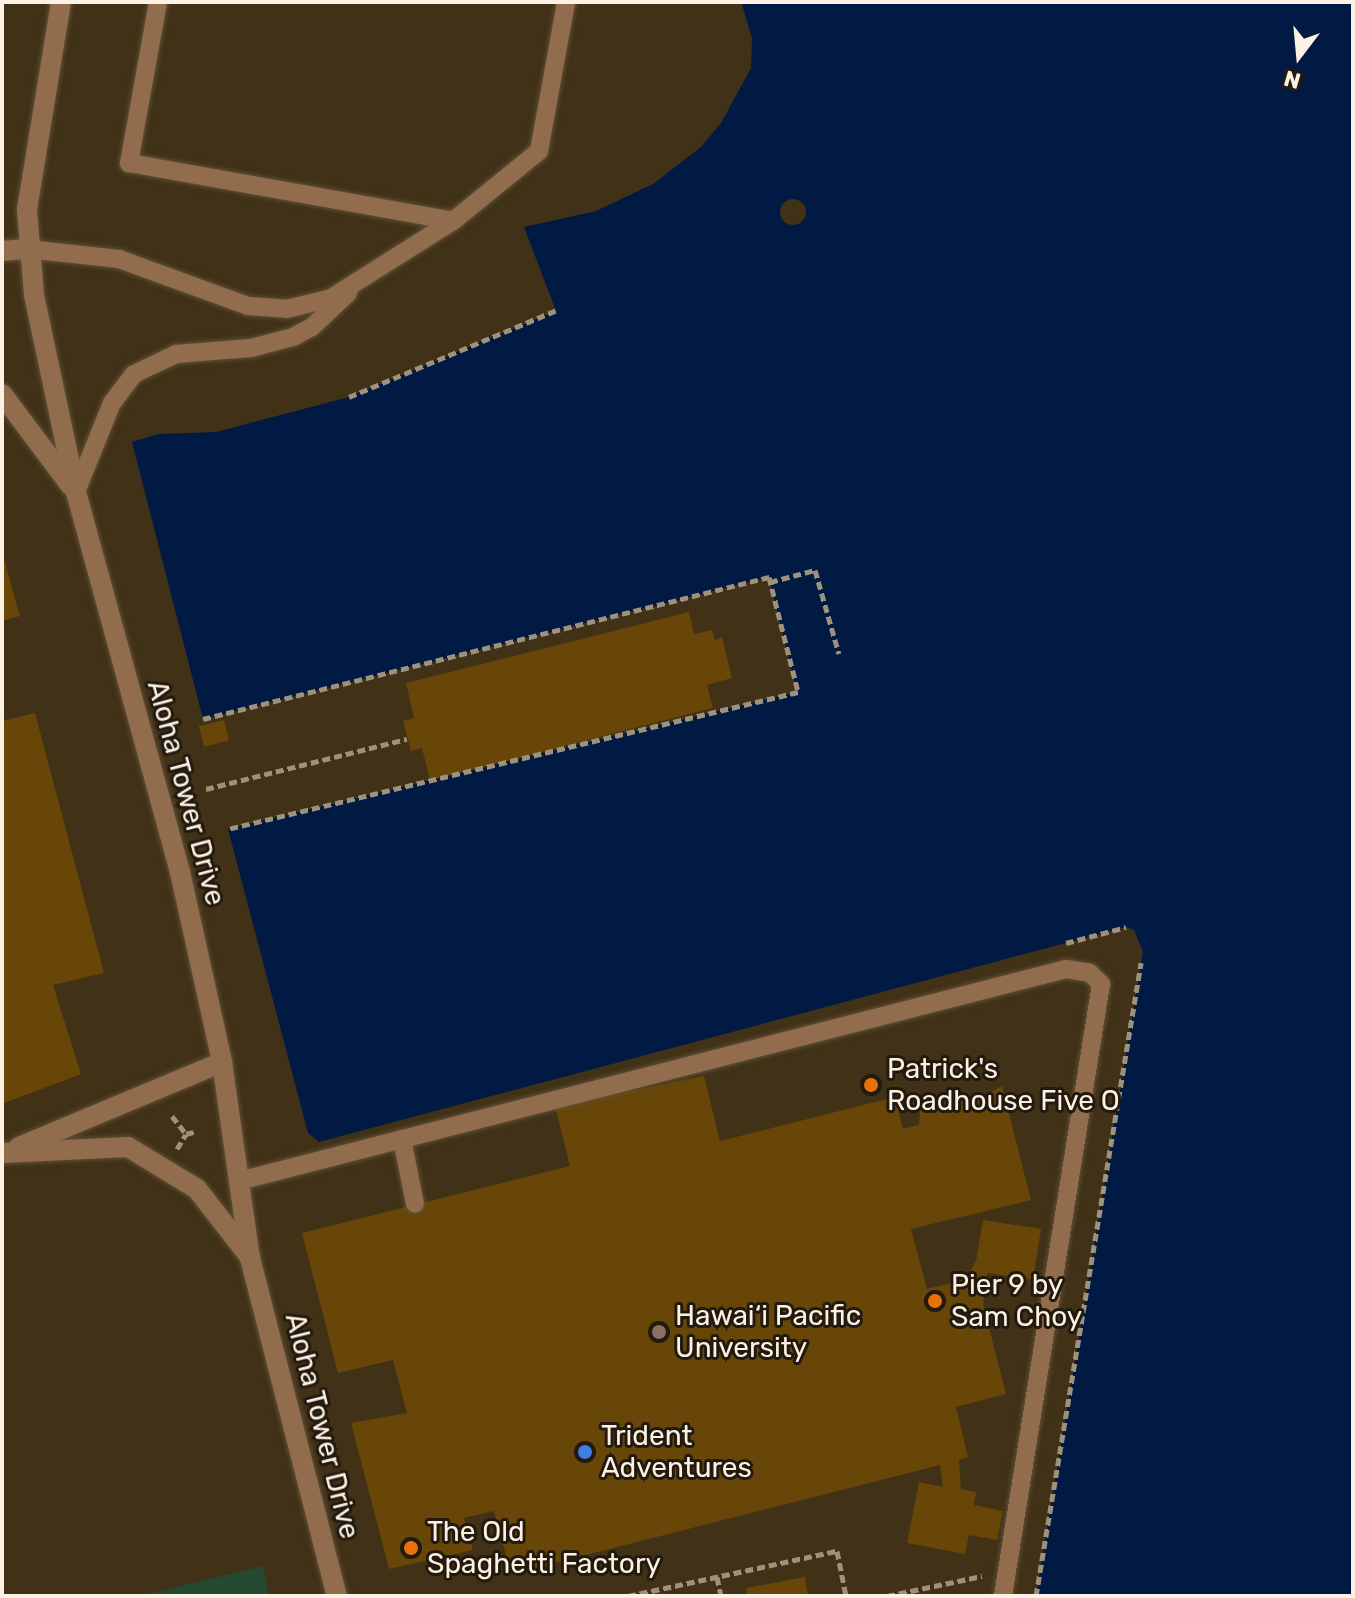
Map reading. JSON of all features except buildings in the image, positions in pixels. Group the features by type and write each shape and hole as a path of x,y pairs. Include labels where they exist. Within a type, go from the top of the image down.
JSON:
{"street":[{"name":"Aloha Tower Drive","path":"61,2 32,164 27,249 76,492 180,872 222,1062 250,1258 337,1596"},
{"path":"2,251 27,249"},
{"path":"2,394 76,492"},
{"path":"2,1153 222,1062"},
{"path":"2,1153 128,1147 197,1189 250,1258"}],"lane":[{"path":"158,2 129,163 453,221"},
{"path":"76,492 112,403 134,374 176,354 293,337 327,315 353,288 453,221 539,151 566,2"},
{"path":"27,249 119,259 228,301 267,309 309,305 353,288"},
{"path":"239,1181 1066,969 1090,973 1101,984 1003,1596"},
{"path":"402,1139 415,1204"}],"path":[{"path":"349,397 557,310"},
{"path":"770,582 815,570 839,654"},
{"path":"203,719 769,577 798,692 228,829"},
{"path":"206,789 407,739"},
{"path":"1036,1596 1141,963"},
{"path":"172,1116 186,1134"},
{"path":"177,1149 186,1134 197,1131"},
{"path":"628,1596 837,1551 846,1596"},
{"path":"887,1596 1007,1570"},
{"path":"717,1577 721,1596"}],"green space":[{"path":"263,1566 269,1596 140,1596"}],"water":[{"path":"741,2 1353,2 1353,1596 1036,1596 1143,952 1134,930 1126,927 319,1142 308,1133 228,829 797,692 769,577 203,719 132,442 158,434 216,432 349,397 556,311 524,227 596,211 653,184 701,147 721,123 751,68 752,38"}],"pier":[{"path":"793,199 802,203 806,212 802,221 793,225 784,221 780,212 784,203"}],"place":[{"name":"Patrick's Roadhouse Five O","path":"871,1085"},
{"name":"Pier 9 by Sam Choy","path":"935,1301"},
{"name":"Hawai‘i Pacific University","path":"659,1332"},
{"name":"Trident Adventures","path":"585,1452"},
{"name":"The Old Spaghetti Factory","path":"411,1548"}]}
